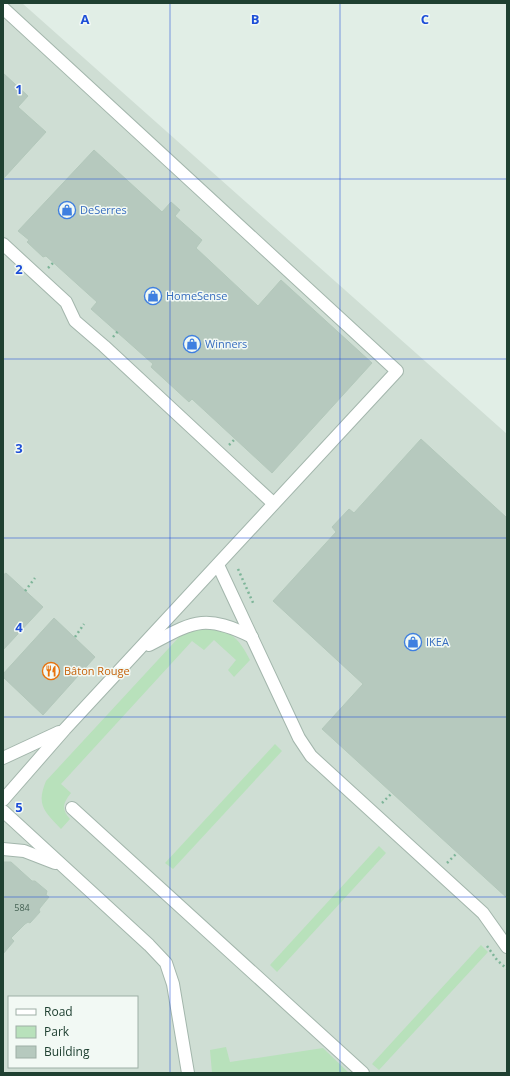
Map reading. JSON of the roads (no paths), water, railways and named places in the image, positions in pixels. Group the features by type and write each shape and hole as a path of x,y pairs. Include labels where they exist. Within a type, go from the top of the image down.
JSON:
{"street":[{"path":"3,8 397,371 273,503 141,649 66,728 3,800"},
{"path":"3,244 66,302 75,321 104,346 273,503"},
{"path":"218,565 299,738 310,756 483,913 507,947"},
{"path":"141,649 191,624 205,621 232,627 252,637"},
{"path":"3,758 66,728"},
{"path":"72,808 363,1073"},
{"path":"3,811 149,945 166,963 174,984 188,1073"},
{"path":"3,849 24,851 62,865"}],"place":[{"name":"DeSerres","path":"67,210"},
{"name":"HomeSense","path":"153,296"},
{"name":"Winners","path":"192,344"},
{"name":"IKEA","path":"413,642"},
{"name":"Bâton Rouge","path":"51,671"}]}
